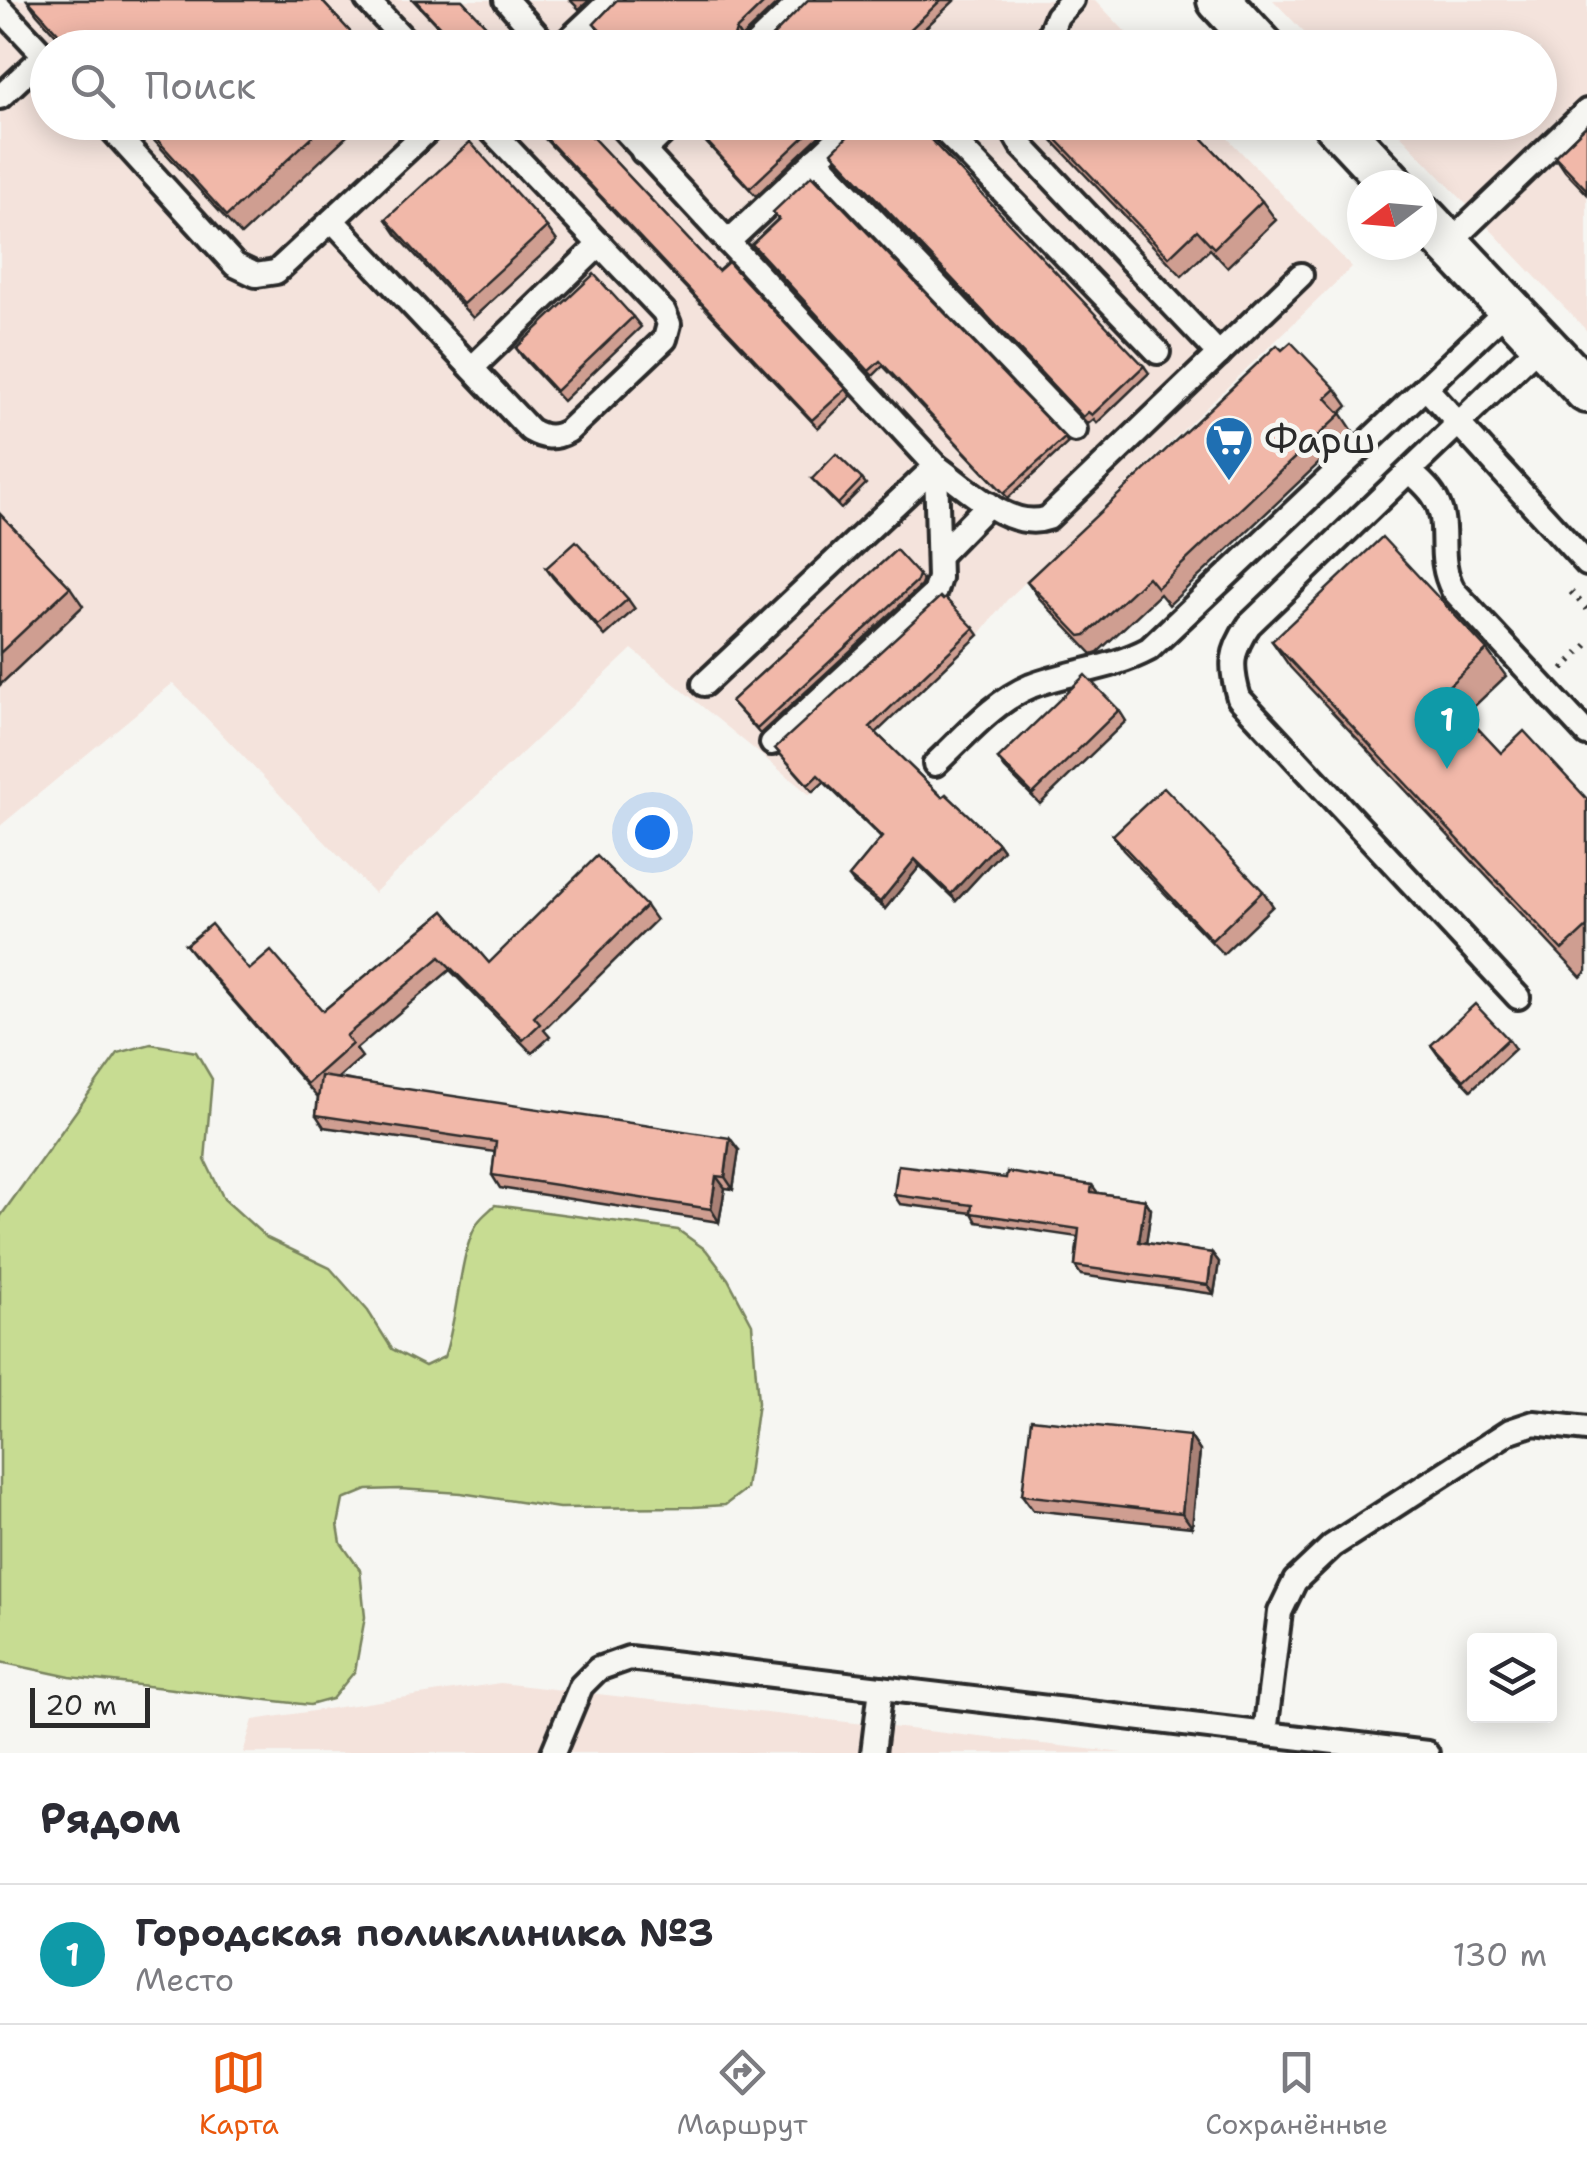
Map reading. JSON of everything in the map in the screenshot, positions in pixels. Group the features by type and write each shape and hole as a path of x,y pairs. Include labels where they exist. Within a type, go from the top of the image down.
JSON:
{"street":[{"path":"1218,0 1246,30"},
{"path":"1351,140 1379,170"},
{"path":"1437,232 1587,391"}],"lane":[{"path":"367,0 395,30"},
{"path":"506,0 532,30"},
{"path":"579,30 611,0"},
{"path":"771,30 802,0"},
{"path":"1052,30 1072,0"},
{"path":"0,8 30,41"},
{"path":"0,97 30,72"},
{"path":"1557,134 1587,110"},
{"path":"121,140 235,264 256,275 276,272 418,140"},
{"path":"332,220 530,430 542,437 557,437 665,340 669,324 664,312 501,140"},
{"path":"633,140 936,466 990,504 1025,522 1048,518 1301,275"},
{"path":"643,152 655,140"},
{"path":"728,242 837,140"},
{"path":"953,140 1158,352"},
{"path":"1018,140 1219,354"},
{"path":"1437,228 1549,140"},
{"path":"816,160 1075,430"},
{"path":"472,368 600,244"},
{"path":"935,764 1004,700 1032,686 1124,662 1150,649 1509,308"},
{"path":"1518,997 1239,698 1232,674 1235,645 1248,625 1542,343"},
{"path":"1426,388 1587,564"},
{"path":"772,743 934,594 939,578 936,466"},
{"path":"704,684 936,466"},
{"path":"1410,471 1433,494 1439,508 1444,526 1443,571 1453,590 1587,734"},
{"path":"938,555 990,504"},
{"path":"1265,1734 1280,1612 1295,1582 1332,1546 1510,1431 1534,1423 1587,1429"},
{"path":"554,1753 580,1686 598,1669 629,1658 1426,1753"},
{"path":"872,1753 881,1688"}],"shaded area":[{"path":"0,0 1095,0 1124,30 30,30 30,140 1229,140 1352,267 1007,600 979,635 810,795 632,649 374,893 173,683 0,826"},
{"path":"1273,0 1587,0 1587,331 1405,140 1557,140 1557,30 1302,30"},
{"path":"500,1683 1123,1753 243,1753 253,1720"}],"green space":[{"path":"151,1044 196,1052 212,1079 205,1160 224,1199 267,1238 330,1268 368,1311 392,1349 425,1366 444,1357 472,1235 495,1205 678,1230 706,1250 728,1279 752,1324 758,1403 746,1489 725,1505 693,1507 559,1508 461,1493 399,1489 367,1490 343,1500 338,1525 341,1543 360,1570 365,1617 355,1671 332,1699 310,1705 70,1677 0,1662 0,1217 118,1053"}],"building":[{"path":"28,0 321,0 348,30 56,30"},
{"path":"415,0 462,0 490,30 443,30"},
{"path":"617,0 767,0 736,30 600,30 594,24"},
{"path":"808,0 941,0 910,30 779,30"},
{"path":"1587,125 1587,190 1555,156"},
{"path":"157,140 309,140 227,216"},
{"path":"548,140 595,140 718,271 728,262 846,389 812,420"},
{"path":"706,140 801,140 750,188"},
{"path":"844,140 931,140 1144,366 1092,415 1088,412 1083,417 832,152"},
{"path":"1057,140 1204,140 1262,201 1214,248 1197,230 1169,257"},
{"path":"470,142 547,227 463,304 386,219"},
{"path":"812,175 1065,438 1004,493 880,361 869,371 752,244 779,219 773,212"},
{"path":"594,274 633,317 556,391 516,348"},
{"name":"Фарш","path":"1291,342 1336,389 1326,398 1341,414 1157,588 1148,577 1086,635 1080,636 1027,581 1277,345 1282,350"},
{"path":"836,454 862,479 838,504 812,479"},
{"path":"0,514 70,587 0,653"},
{"path":"1382,537 1487,650 1443,691 1501,753 1524,731 1587,799 1587,927 1562,950 1272,641"},
{"path":"576,541 628,599 598,626 546,568"},
{"path":"896,550 919,575 917,581 757,729 731,701"},
{"path":"940,597 974,628 870,727 942,797 946,794 998,843 951,894 915,859 880,902 849,877 882,837 818,775 808,785 775,748"},
{"path":"1085,675 1119,710 1033,794 998,759"},
{"path":"1164,787 1263,891 1212,940 1113,835"},
{"path":"597,856 646,906 534,1017 540,1024 523,1040 440,957 346,1036 352,1044 307,1084 186,945 211,924 249,970 271,951 323,1011 444,911 489,963"},
{"path":"1475,1004 1508,1039 1464,1080 1431,1045"},
{"path":"321,1076 730,1138 725,1177 716,1176 711,1209 492,1175 496,1142 316,1115"},
{"path":"898,1165 1006,1178 1007,1172 1092,1185 1091,1192 1145,1200 1139,1242 1212,1253 1208,1285 1075,1266 1079,1229 971,1213 972,1205 894,1195"},
{"path":"1031,1419 1190,1436 1182,1513 1022,1495"}],"place":[{"name":"Фарш","path":"1229,482"},
{"name":"Городская поликлиника №3","path":"1447,769"}]}
